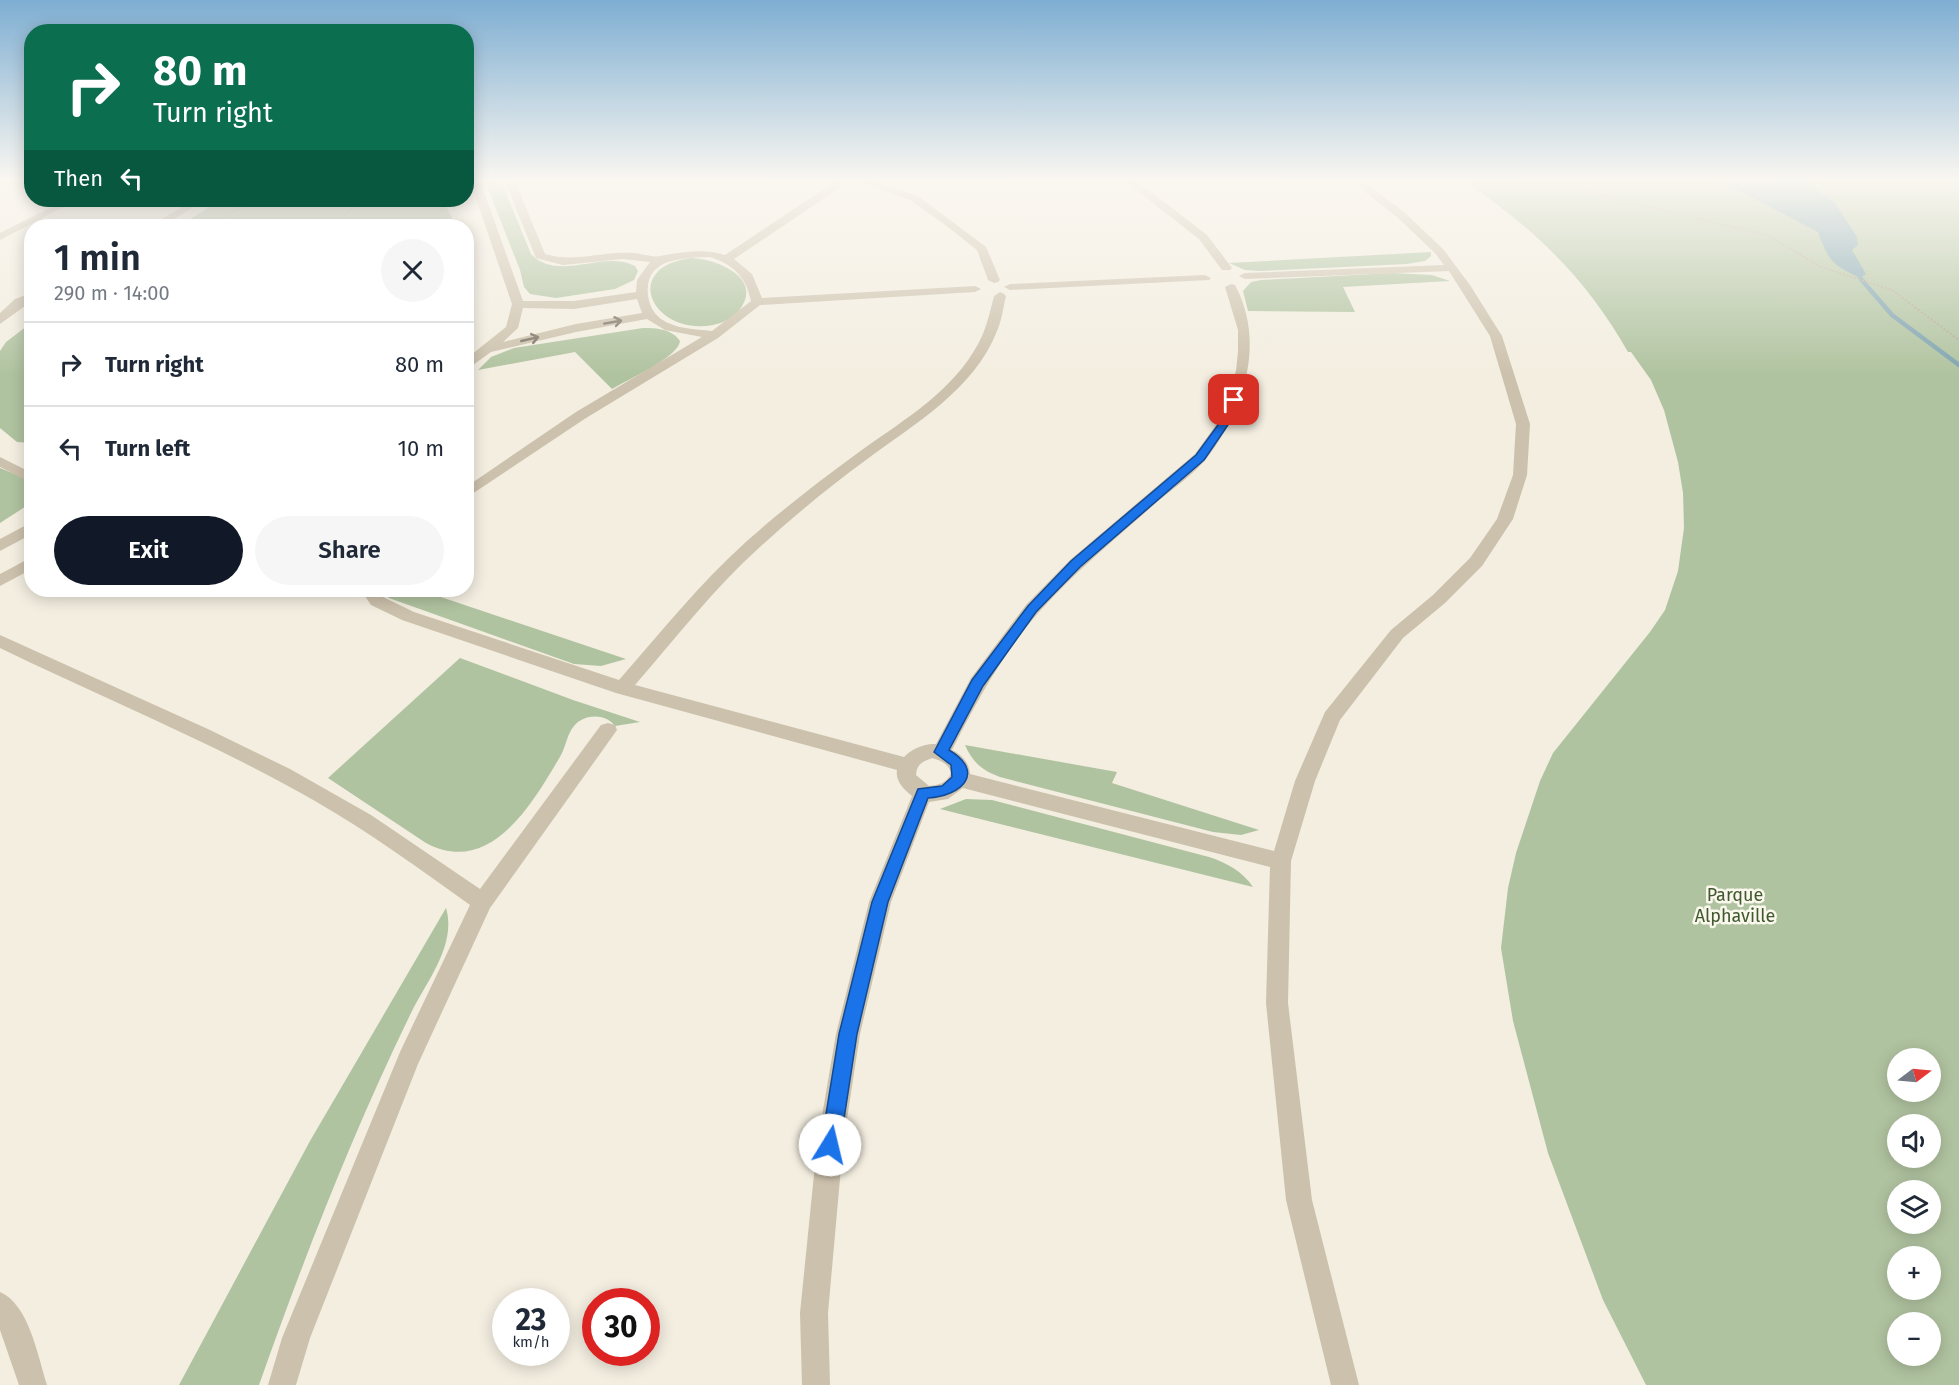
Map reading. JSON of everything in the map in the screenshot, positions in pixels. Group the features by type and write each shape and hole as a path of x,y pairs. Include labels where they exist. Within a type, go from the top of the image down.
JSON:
{"street":[{"path":"474,359 512,328 518,304 497,246"},
{"path":"536,246 540,256 561,262 626,255 648,257 658,261 686,255 711,254 727,258 743,267 751,279 757,302"},
{"path":"727,258 745,246"},
{"path":"978,246 982,249 994,280"},
{"path":"1209,246 1226,268"},
{"path":"1345,1385 1299,1200 1277,1003 1281,861 1305,781 1332,717 1397,634 1439,599 1476,562 1504,519 1520,475 1523,424 1496,336 1466,287 1433,246"},
{"path":"658,261 646,274 641,295 650,315 658,323 682,330 714,335"},
{"path":"1205,278 1209,271 1226,268 1238,271 1245,276 1450,268"},
{"path":"474,489 581,415 714,335 757,302 975,290 983,296 1005,292 1205,278 1222,286 1243,284 1246,280 1245,276"},
{"path":"622,688 717,578 795,509 861,457 910,424 944,395 972,364 991,331 1005,292 1004,282 994,280 980,283 975,290"},
{"path":"941,752 977,683 1032,609 1076,564 1200,458 1223,425 1239,381 1244,352 1244,330 1222,286"},
{"path":"518,304 574,305 641,295"},
{"path":"0,320 24,300"},
{"path":"484,350 576,328 650,315"},
{"path":"0,461 24,474"},
{"path":"0,546 24,532"},
{"path":"0,581 24,567"},
{"path":"374,597 377,601 408,616 622,688 906,765"},
{"path":"0,641 82,681 223,744 324,797 414,854 482,902"},
{"path":"282,1385 296,1338 408,1060 482,902 608,730"},
{"path":"941,752 957,762 960,770 959,778 944,792 923,793 914,789 907,782 906,765 920,753 941,752"},
{"path":"959,778 1281,861"},
{"path":"816,1385 814,1313 830,1145 848,1034 880,902 923,793"},
{"path":"0,1306 13,1324 33,1385"}],"path":[{"path":"1785,246 1821,267 1893,290 1959,340"}],"green space":[{"path":"510,246 528,246 531,254 542,262 555,266 609,261 635,266 638,271 634,280 615,289 556,298 530,294 524,287"},
{"name":"Parque Alphaville","path":"1546,246 1959,246 1959,1385 1646,1385 1603,1300 1548,1153 1513,1021 1501,948 1508,888 1516,853 1540,781 1553,753 1665,610 1678,571 1684,528 1683,493 1678,462 1664,410 1651,380 1631,352 1628,352 1612,325 1576,278"},
{"path":"1431,252 1431,256 1425,261 1407,264 1259,271 1245,270 1229,263"},
{"path":"692,258 724,266 742,280 746,288 746,298 740,309 728,320 713,325 691,326 673,320 660,311 652,299 651,286 656,273 670,264"},
{"path":"1392,273 1432,275 1450,281 1343,287 1355,312 1248,311 1243,291 1251,282 1261,280"},
{"path":"24,328 24,442 17,442 0,428 0,351 6,342"},
{"path":"643,328 668,332 680,341 671,354 662,361 612,389 575,352 478,370 491,357 514,348"},
{"path":"0,468 24,478 24,508 0,523"},
{"path":"441,597 626,659 601,666 574,664 389,598"},
{"path":"460,658 640,722 615,726 606,719 589,717 578,722 568,736 561,755 538,793 508,829 490,843 471,850 449,851 426,843 328,778"},
{"path":"965,745 1117,772 1112,783 1259,830 1241,835 1213,832 1000,777 979,765"},
{"path":"966,799 992,800 1209,857 1234,868 1253,887 940,809"},
{"path":"446,908 448,922 444,949 389,1059 349,1150 293,1290 259,1385 179,1385 310,1141"}],"water":[{"path":"1823,246 1857,246 1852,250 1866,274 1860,278 1843,269"}],"waterway":[{"path":"1860,278 1892,315 1959,365"}],"route":[{"path":"830,1145 848,1034 880,902 923,793 944,792 959,778 960,770 957,762 951,756 941,752 977,683 1032,609 1076,564 1200,458 1223,425 1234,400"}]}
